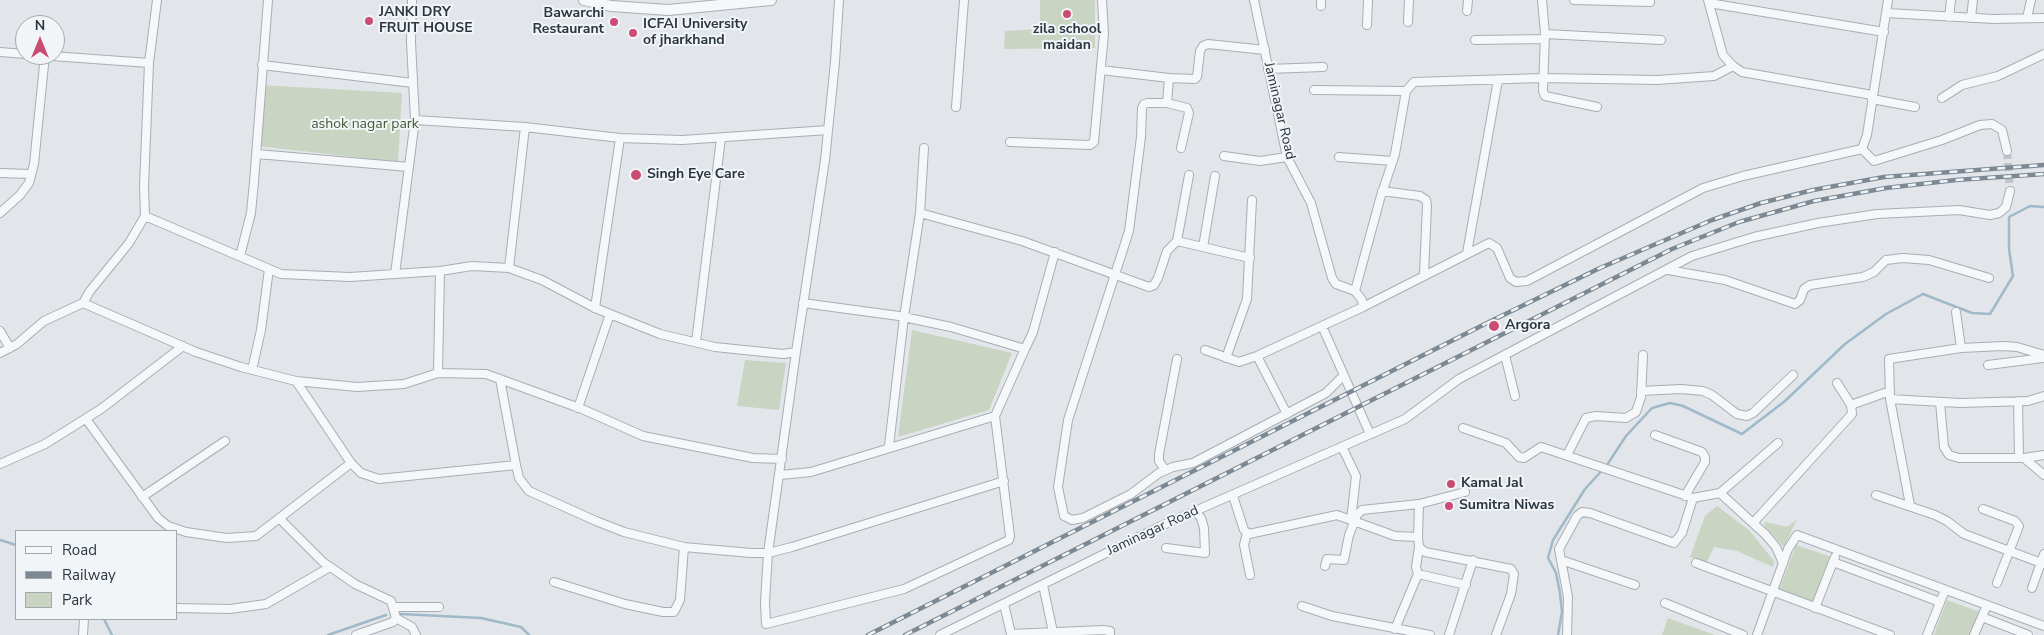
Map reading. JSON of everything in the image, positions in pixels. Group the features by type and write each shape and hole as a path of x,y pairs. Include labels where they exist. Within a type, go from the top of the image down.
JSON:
{"street":[{"path":"0,353 10,348 44,322 83,303 129,243 145,216 144,178 149,63 157,0"},
{"path":"240,256 251,213 268,0"},
{"path":"396,274 415,120 411,42 412,0"},
{"path":"584,0 611,6 771,0"},
{"path":"839,0 825,160 768,553 765,602 766,624 904,590 1009,540 1004,481 995,416 1033,332 1055,252"},
{"path":"956,107 964,0"},
{"path":"1010,142 1090,145 1094,142 1104,34 1102,0"},
{"name":"Jaminagar Road","path":"1254,0 1288,158 1311,203 1332,278 1336,284 1355,291"},
{"path":"1367,26 1368,0"},
{"path":"1408,22 1409,0"},
{"path":"1467,11 1468,0"},
{"path":"1542,0 1545,96 1597,107"},
{"path":"1574,0 1650,2"},
{"path":"1862,149 1868,135 1872,97 1888,0"},
{"path":"1949,17 1951,0"},
{"path":"1971,18 1973,0"},
{"path":"2027,18 2031,0"},
{"path":"1884,32 1709,1 1723,55 1733,66 1742,72 1915,107"},
{"path":"1886,13 1971,18 2044,18"},
{"path":"1476,40 1544,36 1660,40"},
{"path":"1101,70 1195,79 1197,77 1200,51 1203,46 1208,44 1265,50"},
{"path":"0,52 15,53"},
{"path":"1942,98 1962,85 1998,76 2044,54"},
{"path":"65,57 149,63"},
{"path":"0,213 20,195 29,183 34,164 44,65"},
{"path":"262,65 414,83"},
{"path":"1363,307 1362,300 1355,291 1382,191 1393,161 1406,91 1414,82 1543,78 1643,81 1702,78 1724,72 1733,66"},
{"path":"1268,69 1323,67"},
{"path":"1167,103 1169,78"},
{"path":"1467,253 1498,80"},
{"path":"1314,90 1406,91"},
{"path":"1181,148 1189,114 1188,108 1167,103 1144,104 1142,108 1132,216 1068,420 1058,487 1061,510 1066,518 1072,520 1083,518 1131,494 1165,470 1193,463 1326,393 1343,376"},
{"path":"415,120 525,127 620,138 721,138 828,130"},
{"path":"1862,149 1874,161 1942,140 1980,125 1992,124 2002,130 2007,151"},
{"path":"510,268 525,127"},
{"path":"595,308 620,138"},
{"path":"696,342 721,138"},
{"path":"889,446 904,318 920,213 924,148"},
{"path":"1206,350 1239,362 1258,356 1363,307 1489,243 1494,244 1510,278 1516,282 1528,281 1703,188 1743,176 1862,149"},
{"path":"257,154 408,167"},
{"path":"1224,156 1260,161 1288,158"},
{"path":"1339,157 1393,161"},
{"path":"0,173 31,174"},
{"path":"920,213 1055,252 1144,285 1154,285 1167,251 1177,241 1189,175"},
{"path":"1204,247 1215,176"},
{"path":"1382,191 1420,196 1426,200 1424,275"},
{"name":"Jaminagar Road","path":"940,635 1121,545 1405,419 1459,379 1692,256 1754,237 1818,223 1877,214 1959,210 1990,215 1999,213 2006,207 2010,191"},
{"path":"1226,358 1247,299 1252,200"},
{"path":"145,216 281,274 318,278 440,271 472,266 510,268 542,280 595,308 660,334 715,347 773,353 796,352"},
{"path":"1177,241 1250,258"},
{"path":"1668,270 1725,280 1754,292 1795,304 1810,285 1863,277 1874,272 1886,260 1904,258 1929,260 1989,278"},
{"path":"252,370 261,330 269,269"},
{"path":"438,373 440,271"},
{"path":"83,303 183,346 252,370 296,381 357,387 404,384 438,373 486,374 578,408 643,436 753,458 782,459"},
{"path":"804,303 904,318 951,328 1025,349"},
{"path":"1956,312 1961,348"},
{"path":"578,408 610,314"},
{"path":"1324,325 1343,376 1370,434"},
{"path":"0,331 10,348"},
{"path":"0,464 45,444 86,419 143,379 183,346"},
{"path":"1910,505 1890,395 1889,359 1961,348 2011,346 2044,356"},
{"path":"1505,355 1515,396"},
{"path":"1567,455 1586,418 1596,416 1630,417 1639,405 1643,355"},
{"path":"1258,356 1287,414"},
{"path":"1988,365 2044,356"},
{"path":"1165,470 1159,461 1159,454 1177,359"},
{"path":"1641,391 1681,389 1703,391 1712,395 1737,414 1747,416 1753,413 1793,375"},
{"path":"500,379 519,478 530,491 624,532 684,547 728,552 768,553 1004,481"},
{"path":"296,381 351,463 361,473 379,479 516,465"},
{"path":"1754,522 1852,414 1851,405 1837,383"},
{"path":"1851,405 1890,395 1940,402 2018,401 2033,400 2044,396"},
{"path":"2018,401 2022,458 2044,475"},
{"path":"1940,402 1944,447 1949,455 1959,458 2022,458 2044,455"},
{"path":"780,475 811,472 889,446 995,416"},
{"path":"86,419 142,497 163,522 176,529 194,533 227,538 250,538 265,531 351,463"},
{"path":"1462,428 1506,443 1519,457 1524,458 1541,447 1693,498 1720,493 1778,443"},
{"path":"1655,435 1702,452 1705,457 1705,462 1685,496"},
{"path":"142,497 225,441"},
{"path":"1325,566 1327,560 1344,560 1353,521 1356,476 1342,447"},
{"path":"1353,521 1359,512 1366,508 1419,504 1465,492"},
{"path":"1720,493 1754,522 1776,547 1783,562"},
{"path":"1876,495 1910,505 1948,521 1964,534 2042,563"},
{"path":"1233,496 1244,530 1247,533 1256,534 1329,515 1337,515 1395,536 1418,537"},
{"path":"1567,635 1568,597 1560,545 1582,512 1674,542 1682,533 1693,498"},
{"path":"1396,629 1418,574 1416,567 1419,547 1419,504"},
{"path":"1983,509 2018,523 2019,530 1997,583"},
{"path":"1166,548 1205,553 1207,546 1203,523 1195,511"},
{"path":"280,519 330,567 355,584 389,599 396,618 412,627 416,635"},
{"path":"1247,533 1244,545 1250,576"},
{"path":"1756,635 1795,535 2044,626"},
{"path":"554,582 626,604 662,612 674,612 680,600 684,547"},
{"path":"1419,547 1425,552 1473,560 1508,568 1513,572 1511,594 1496,635"},
{"path":"1815,608 1838,551"},
{"path":"2032,588 2044,554"},
{"path":"1449,635 1473,560"},
{"path":"1561,560 1635,585"},
{"path":"1833,562 1940,602"},
{"path":"1696,563 1890,635"},
{"path":"178,608 230,609 266,604 330,567"},
{"path":"1418,574 1466,585"},
{"path":"1043,585 1053,632"},
{"path":"1927,635 1945,590"},
{"path":"1665,603 1743,635"},
{"path":"1004,604 1011,634 1104,630 1110,631 1110,635"},
{"path":"1974,635 1987,605"},
{"path":"393,606 439,607"},
{"path":"1302,606 1332,616 1416,634 1430,635"},
{"path":"1982,617 2028,635"},
{"path":"356,635 393,622 396,618"},
{"path":"83,635 84,620"}],"green space":[{"name":"zila school maidan","path":"1040,0 1095,0 1095,48 1004,49 1005,31 1040,29"},
{"name":"ashok nagar park","path":"260,85 402,93 398,162 258,146"},
{"path":"912,330 1012,353 989,410 898,437"},
{"path":"745,360 786,363 779,410 737,406"},
{"path":"1717,506 1749,530 1774,561 1773,567 1737,551 1714,547 1706,564 1690,557 1705,516"},
{"path":"1797,519 1784,547 1764,525 1765,522 1787,527"},
{"path":"1796,545 1832,557 1814,605 1778,593"},
{"path":"1947,600 1980,612 1971,635 1934,635"},
{"path":"1668,618 1715,635 1662,635"}],"waterway":[{"path":"1558,635 1562,612 1560,593 1556,573 1548,558 1553,540 1585,489 1607,465 1626,436 1652,408 1670,403 1683,406 1742,434 1785,401 1845,344 1886,314 1923,294 1972,313 1990,314 2013,276 2009,249 2009,217 2030,206 2044,207"},
{"path":"0,540 15,545"},
{"path":"401,614 481,618 521,627 529,635"},
{"path":"328,635 386,615"},
{"path":"104,620 112,635"}],"tunnel":[{"path":"2007,151 2010,191"}],"railway":[{"path":"868,635 1489,322 1600,268 1712,220 1761,203 1813,190 1884,177 2044,165"},
{"path":"905,635 1672,249 1739,222 1814,201 1886,188 1956,180 2044,174"}],"place":[{"name":"zila school maidan","path":"1067,14"},
{"name":"JANKI DRY FRUIT HOUSE","path":"369,21"},
{"name":"Bawarchi Restaurant","path":"614,22"},
{"name":"ICFAI University of jharkhand","path":"633,33"},
{"name":"Singh Eye Care","path":"636,175"},
{"name":"Argora","path":"1494,326"},
{"name":"Kamal Jal","path":"1451,484"},
{"name":"Sumitra Niwas","path":"1449,506"}]}
